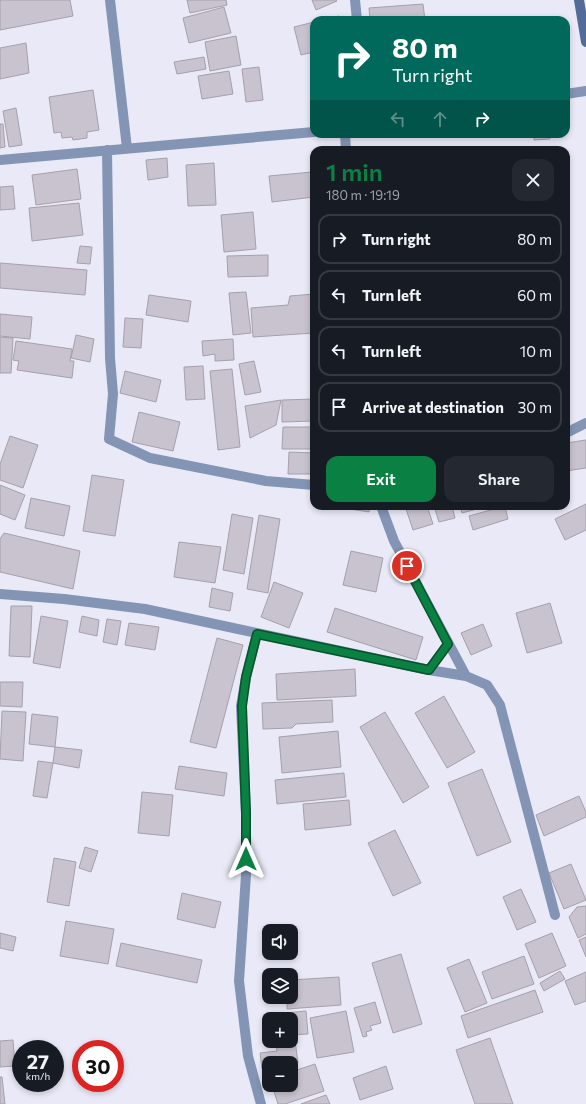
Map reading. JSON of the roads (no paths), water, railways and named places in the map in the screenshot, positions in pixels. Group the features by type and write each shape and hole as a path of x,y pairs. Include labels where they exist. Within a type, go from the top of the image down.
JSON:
{"street":[{"path":"110,0 127,148"},
{"path":"355,0 357,16"},
{"path":"582,7 586,42"},
{"path":"570,93 586,91"},
{"path":"0,160 310,132"},
{"path":"107,150 110,358 113,394 109,439 150,458 266,481 310,486"},
{"path":"570,431 586,423"},
{"path":"382,510 394,541 466,676"},
{"path":"0,594 64,599 145,610 429,670 466,676 487,685 500,705 554,915"},
{"path":"257,634 246,677 242,706 246,813 246,874 239,981 248,1056 261,1104"},
{"path":"429,670 448,644"}]}
